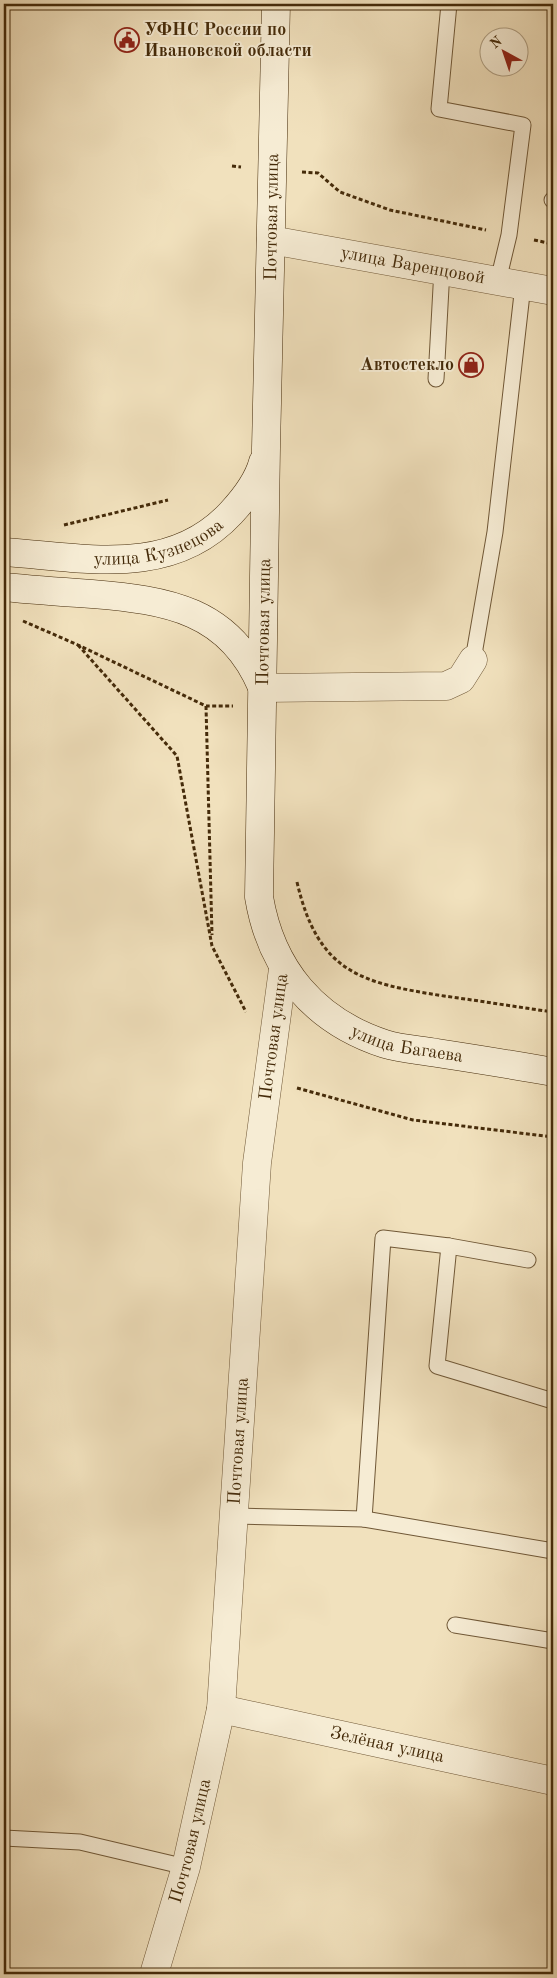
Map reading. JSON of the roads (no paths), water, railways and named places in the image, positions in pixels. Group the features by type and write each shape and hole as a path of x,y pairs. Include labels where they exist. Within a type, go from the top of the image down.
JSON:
{"main road":[{"name":"Почтовая улица","path":"154,1974 186,1867 221,1709 257,1163 283,968 263,922 259,897 266,448 276,4"},
{"name":"улица Варенцовой","path":"272,240 442,269 553,291"},
{"name":"улица Кузнецова","path":"4,552 127,560 170,553 208,534 239,504 261,467 266,448"},
{"path":"4,588 145,598 181,608 214,625 235,644 253,665 263,688 446,686 461,679 473,660"},
{"name":"улица Багаева","path":"283,968 303,994 328,1016 355,1032 386,1045 553,1072"},
{"name":"Зелёная улица","path":"221,1709 553,1781"}],"lane":[{"path":"449,4 439,109 523,125 509,235 510,283 495,532 473,660"},
{"path":"436,379 442,269"},
{"path":"364,1519 383,1238 449,1246 528,1260"},
{"path":"449,1246 437,1366 553,1401"},
{"path":"234,1516 364,1519 553,1551"},
{"path":"455,1625 553,1641"},
{"path":"4,1838 80,1842 186,1867"}],"place":[{"name":"УФНС России по Ивановской области","path":"127,40"},
{"name":"Автостекло","path":"471,365"}]}
